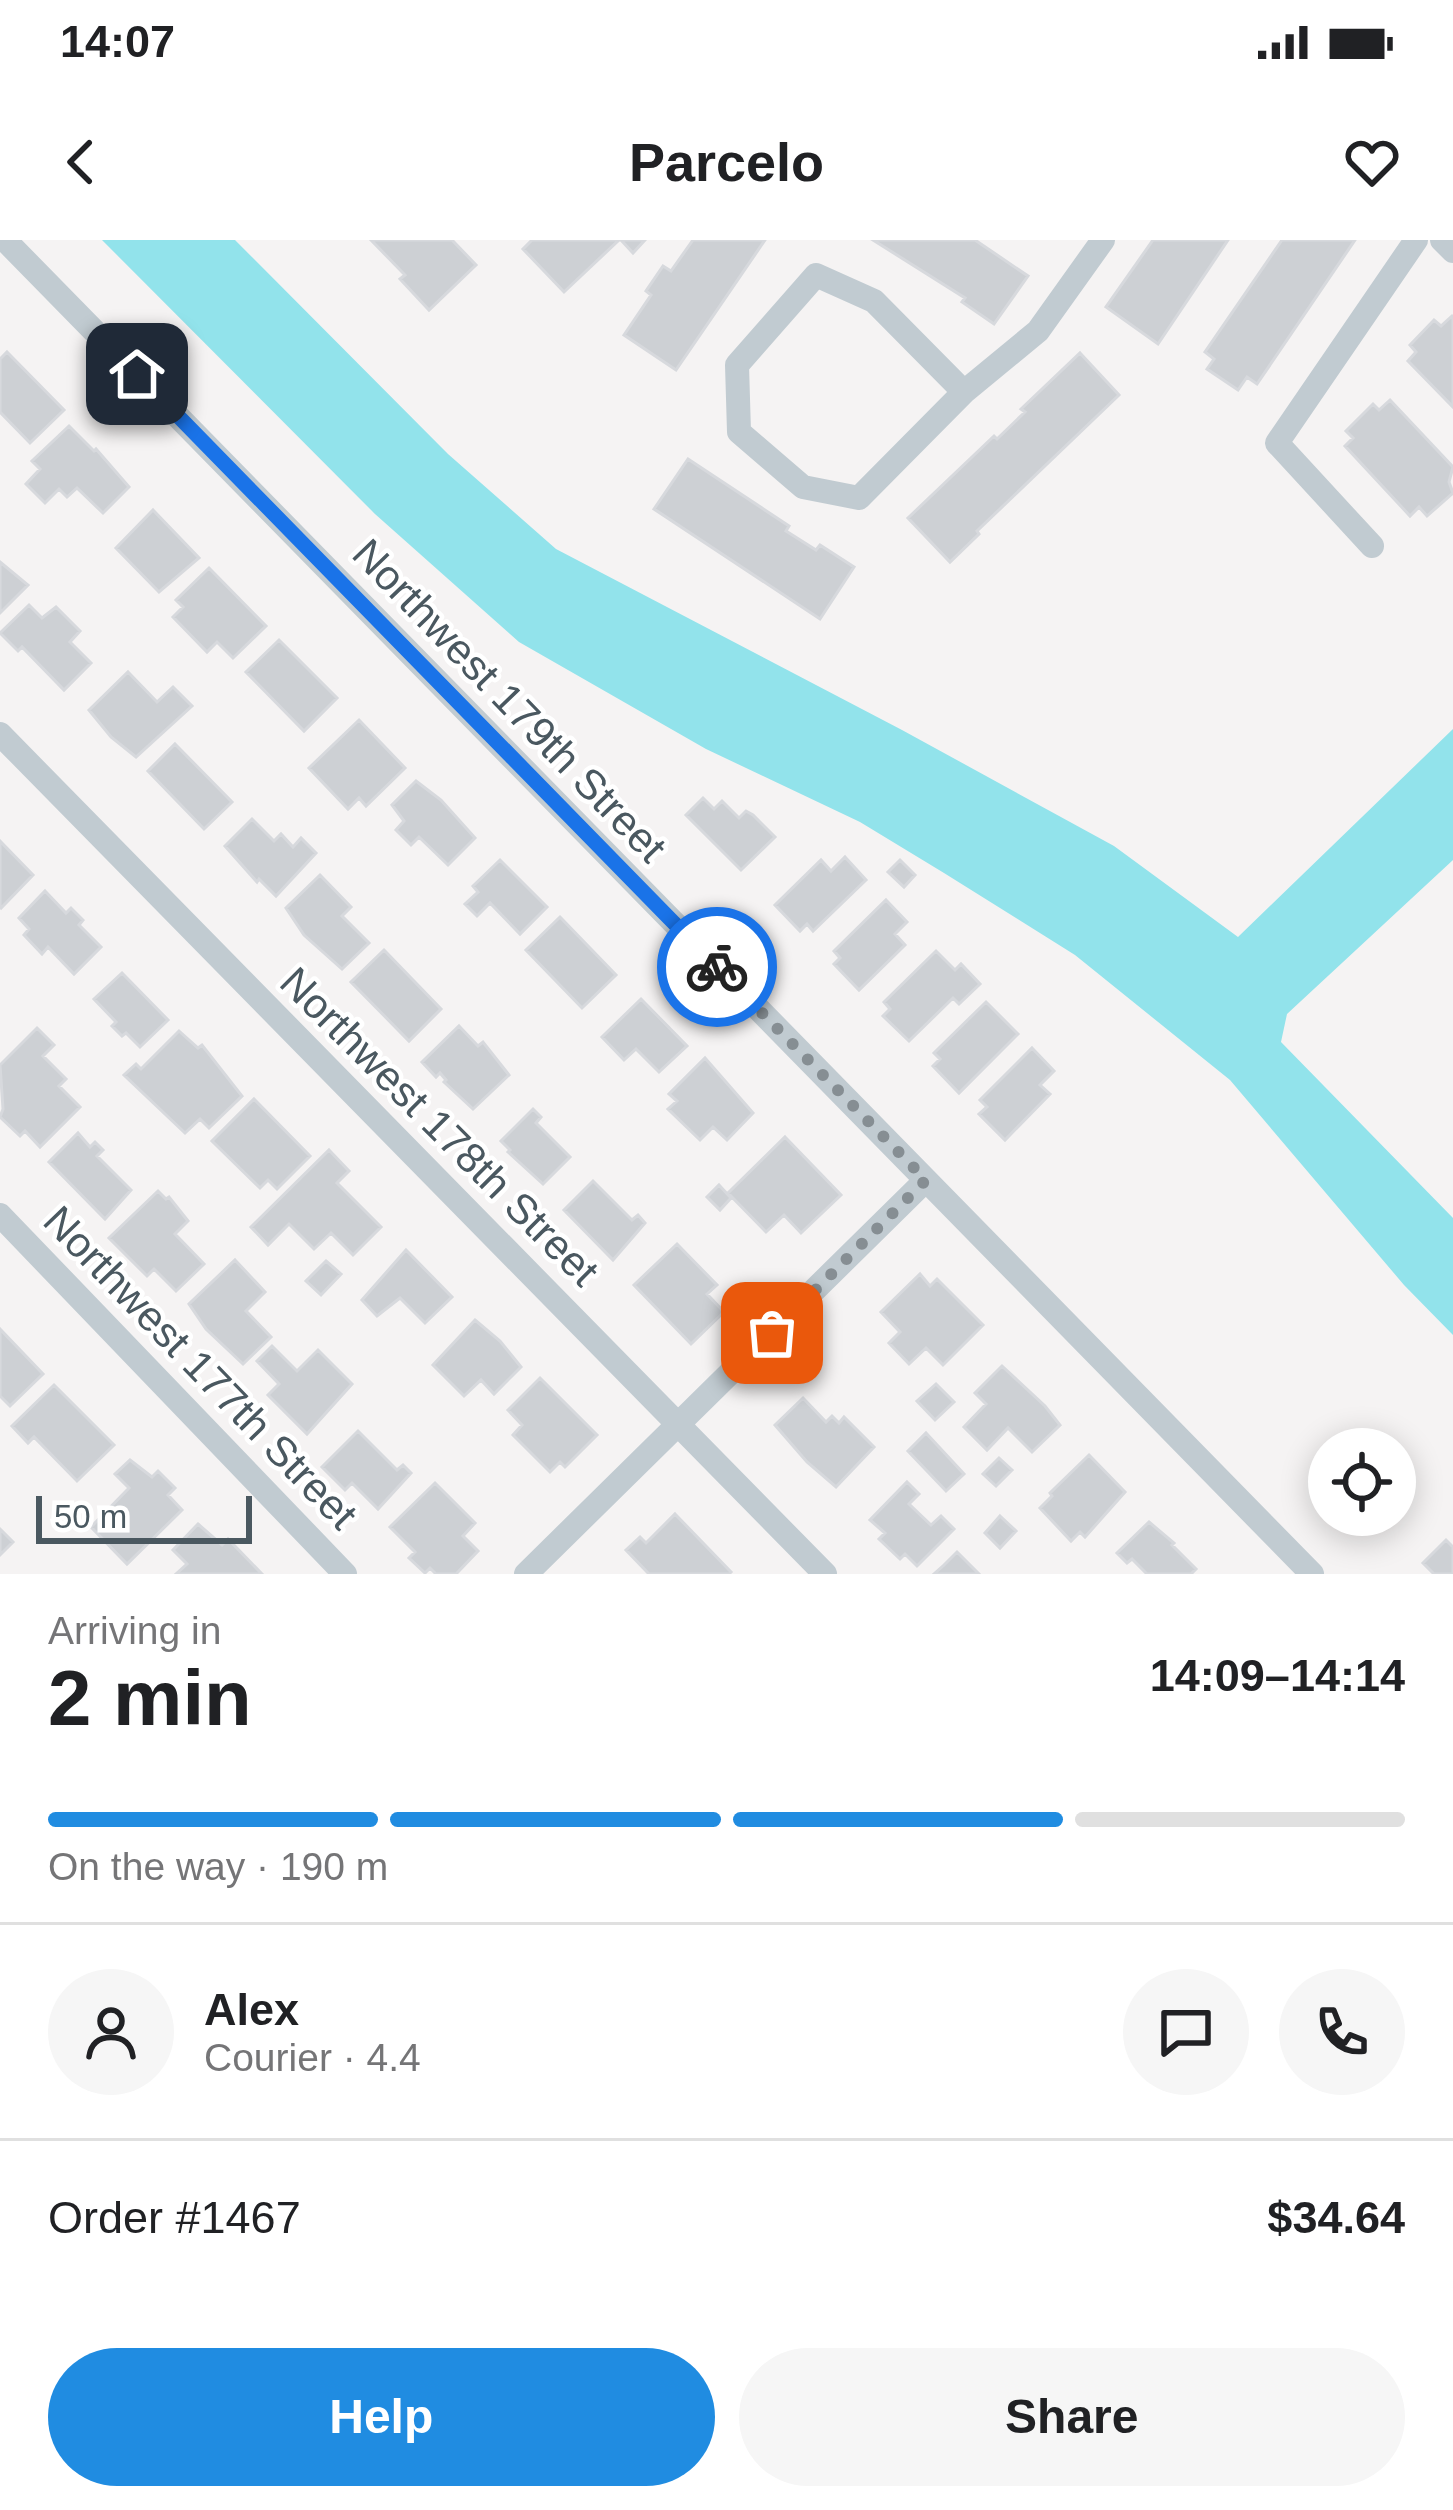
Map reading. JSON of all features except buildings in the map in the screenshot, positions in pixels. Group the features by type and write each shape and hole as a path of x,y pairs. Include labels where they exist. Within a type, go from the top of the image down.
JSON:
{"street":[{"name":"Northwest 179th Street","path":"5,240 1312,1574"},
{"path":"964,392 874,301 816,275 737,365 739,432 803,487 860,498 964,392 1038,331 1103,240"},
{"path":"1372,546 1276,443 1416,240"},
{"path":"1442,240 1453,251"},
{"name":"Northwest 178th Street","path":"0,734 825,1574"},
{"path":"526,1574 926,1180"},
{"name":"Northwest 177th Street","path":"0,1215 345,1574"}],"water":[{"path":"102,240 235,240 448,454 556,549 1114,846 1238,937 1453,729 1453,860 1287,1014 1281,1042 1453,1218 1453,1335 1404,1285 1230,1080 1075,955 944,873 860,822 706,749 519,642 375,514"}],"way so far":[{"path":"717,967 926,1180 772,1333"}],"route":[{"path":"137,374 717,967"}]}
